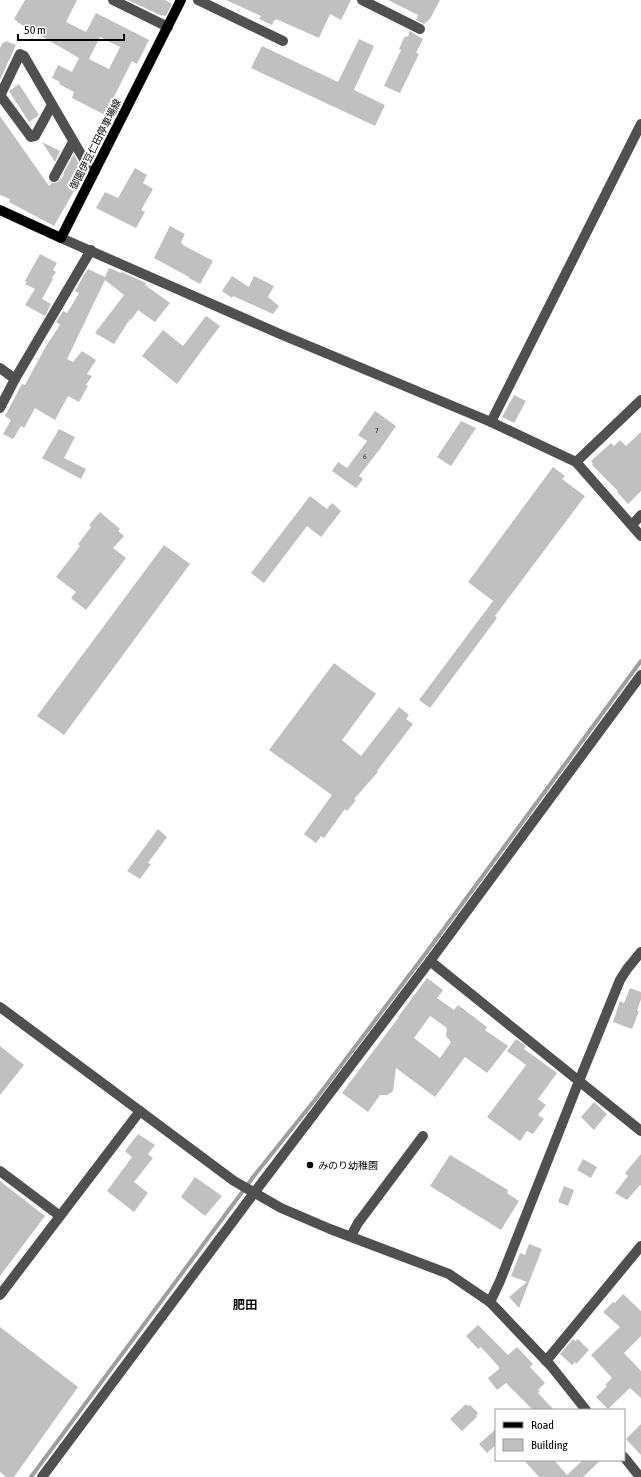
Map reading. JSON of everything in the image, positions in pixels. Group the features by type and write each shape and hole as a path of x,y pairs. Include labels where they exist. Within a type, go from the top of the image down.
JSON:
{"main road":[{"name":"御園伊豆仁田停車場線","path":"61,238 181,0"},
{"path":"0,210 61,238"}],"street":[{"path":"114,0 168,27"},
{"path":"198,0 283,41"},
{"path":"362,0 420,28"},
{"path":"52,105 35,136 31,137 0,95 20,54 24,56 85,161 90,168 95,171"},
{"path":"491,422 641,124"},
{"path":"54,177 74,142"},
{"path":"61,238 280,334 491,422 576,462 641,536"},
{"path":"0,408 15,379 91,250"},
{"path":"0,368 15,379"},
{"path":"576,462 641,400"},
{"path":"632,525 641,515"},
{"path":"42,1477 252,1192 430,961 641,675"},
{"path":"490,1302 620,980 641,952"},
{"path":"430,961 641,1130"},
{"path":"0,1007 252,1192 281,1208 449,1274 490,1302 546,1361 585,1409"},
{"path":"0,1295 140,1111"},
{"path":"351,1236 358,1223 424,1136"},
{"path":"0,1171 60,1216"},
{"path":"546,1361 641,1246"},
{"path":"625,1458 639,1477"}],"building":[{"path":"25,0 77,0 66,22 86,32 96,13 149,40 137,64 132,61 105,115 72,98 74,92 59,84 60,82 52,78 58,65 72,72 79,58 14,19","holes":["100,37 120,47 109,69 89,59"]},
{"path":"128,0 165,0 172,4 166,16 162,16"},
{"path":"226,0 351,0 341,20 330,14 319,38 276,19 272,25 259,19 261,16"},
{"path":"388,0 440,0 430,19 424,24 416,20 418,15"},
{"path":"410,31 423,39 416,53 419,54 400,93 384,86 401,50 399,49 405,36 408,37"},
{"path":"359,39 374,46 354,90 385,105 375,126 251,68 262,46 338,82"},
{"path":"6,41 16,45 0,80 0,48 3,42 5,43"},
{"path":"19,84 39,115 29,122 9,91"},
{"path":"0,116 49,186 52,183 58,182 64,175 63,174 74,154 82,170 79,175 82,177 54,226 9,202 10,199 0,195"},
{"path":"42,142 60,151 55,162"},
{"path":"135,168 147,175 143,183 153,189 141,210 145,212 136,228 96,208 105,192 118,198"},
{"path":"170,226 185,234 181,242 183,245 213,261 200,284 154,258"},
{"path":"40,254 57,263 53,270 56,272 42,299 51,304 45,316 25,305 35,289 25,284 27,282 25,281"},
{"path":"109,268 146,283 145,285 170,303 155,322 138,310 131,320 130,319 114,344 95,333 124,295 105,280 67,359 73,362 82,351 96,360 87,374 92,376 86,385 88,386 79,402 68,396 55,420 35,408 24,428 21,426 13,439 3,434 11,420 5,416 22,384 25,385 46,346 60,325 56,322 63,311 67,313 79,293 75,291 85,273 88,269 105,277"},
{"path":"232,276 249,287 254,276 274,286 268,297 279,306 273,314 233,296 232,298 222,291"},
{"path":"206,316 220,326 177,384 142,356 163,330 183,346"},
{"path":"514,395 526,401 514,423 502,417"},
{"path":"375,411 396,426 359,476 363,479 356,488 332,471 338,462 347,468 367,441 358,435"},
{"path":"461,421 476,428 451,466 437,457"},
{"path":"59,429 75,437 64,458 86,469 81,479 42,458"},
{"path":"641,432 641,491 628,504 617,492 618,491 592,465 593,464 591,461 611,443 614,446 620,440 626,446"},
{"path":"553,467 565,476 562,479 585,496 495,616 497,618 430,708 419,700 493,601 468,582"},
{"path":"310,496 327,509 332,503 341,511 321,537 307,526 264,583 251,573"},
{"path":"100,512 120,529 118,531 124,536 113,548 126,558 86,610 71,598 76,592 56,577 80,546 78,544 91,527 89,525"},
{"path":"164,545 190,564 64,735 37,716"},
{"path":"334,663 376,694 342,740 361,756 399,707 409,715 406,719 413,724 377,771 378,772 354,799 356,800 347,811 345,809 324,838 321,836 316,843 304,834 332,795 269,750"},
{"path":"158,829 167,837 148,863 151,864 140,879 127,871"},
{"path":"427,978 443,990 437,998 454,1010 458,1005 487,1027 485,1030 508,1046 487,1073 465,1057 435,1097 396,1068 393,1091 387,1095 380,1095 368,1112 342,1093","holes":["430,1016 447,1028 446,1036 451,1042 440,1058 414,1038"]},
{"path":"630,988 641,992 641,999 637,1011 639,1011 632,1029 613,1022 620,1001 624,1003"},
{"path":"516,1039 526,1046 524,1049 557,1073 538,1099 546,1105 538,1115 544,1119 533,1134 527,1131 520,1141 487,1117 526,1065 507,1051"},
{"path":"0,1046 24,1065 0,1095"},
{"path":"594,1102 607,1114 594,1130 581,1117"},
{"path":"138,1134 155,1145 148,1154 153,1158 134,1182 148,1193 134,1212 107,1191 132,1157 125,1151"},
{"path":"641,1154 641,1186 640,1185 627,1200 615,1193 628,1176 625,1173"},
{"path":"450,1155 508,1190 507,1193 519,1201 501,1230 430,1186"},
{"path":"583,1159 597,1167 591,1178 577,1170"},
{"path":"195,1177 222,1196 205,1216 181,1197"},
{"path":"0,1181 45,1216 0,1276"},
{"path":"564,1186 574,1190 568,1206 558,1202"},
{"path":"529,1244 542,1249 519,1308 509,1297 527,1282 511,1276 520,1253 525,1255"},
{"path":"623,1294 641,1311 641,1336 624,1353 641,1371 641,1398 630,1388 608,1409 596,1397 607,1386 605,1385 612,1378 591,1355 620,1327 603,1312 613,1302 615,1303"},
{"path":"478,1325 508,1355 517,1347 533,1364 530,1367 545,1383 538,1390 540,1392 538,1393 553,1409 532,1409 506,1383 497,1390 488,1378 499,1369 499,1367 481,1347 478,1349 466,1336"},
{"path":"0,1327 78,1387 14,1477 6,1477 0,1472"},
{"path":"573,1339 575,1341 578,1339 589,1350 576,1364 575,1362 572,1365 560,1354"},
{"path":"466,1404 468,1406 470,1405 478,1413 476,1416 477,1417 462,1431 450,1419"},
{"path":"641,1424 641,1455 626,1439"},
{"path":"495,1430 495,1446 487,1453 479,1444"},
{"path":"525,1461 555,1461 567,1475 582,1461 600,1461 583,1477 539,1477"}],"waterway":[{"path":"31,1477 254,1176 318,1096 429,949 641,661"}],"place":[{"name":"みのり幼稚園","path":"310,1165"}],"district":[{"name":"肥田","path":"245,1305"}]}
